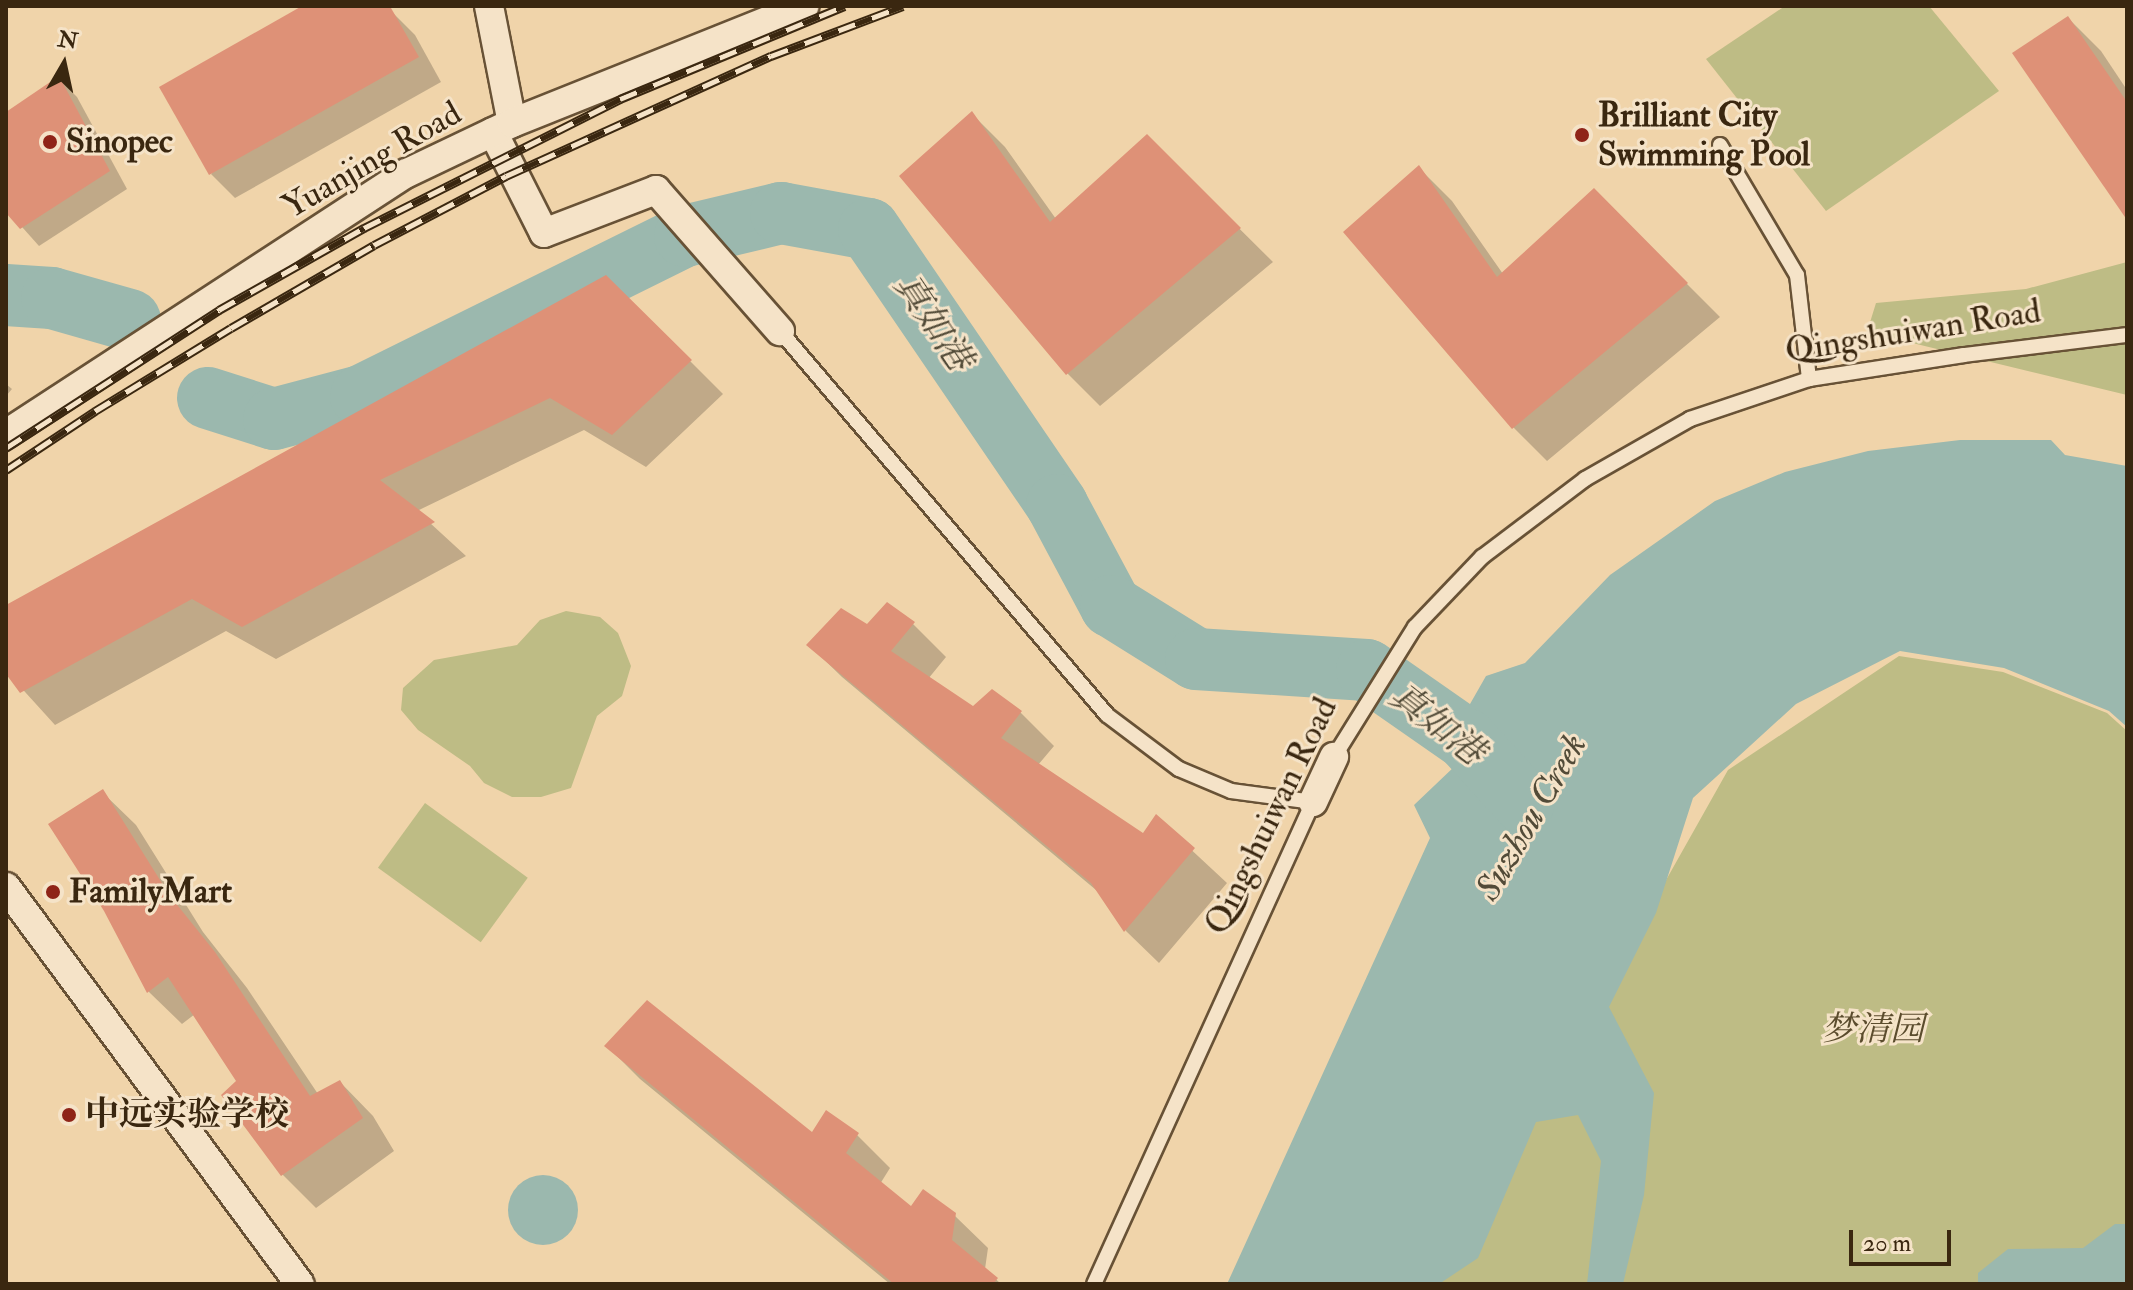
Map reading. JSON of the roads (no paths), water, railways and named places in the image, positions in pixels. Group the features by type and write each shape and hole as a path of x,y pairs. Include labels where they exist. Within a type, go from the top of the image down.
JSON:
{"street":[{"path":"489,6 502,128 544,233 656,190 780,331"},
{"name":"Yuanjing Road","path":"6,434 407,173 502,128 804,6"},
{"name":"Qingshuiwan Road","path":"1313,802 1334,757"},
{"path":"6,887 300,1284"}],"lane":[{"path":"1720,145 1797,275 1809,379"},
{"path":"780,331 1107,715 1179,769 1218,786 1231,791 1313,802"},
{"name":"Qingshuiwan Road","path":"1334,757 1415,627 1482,557 1585,479 1690,419 1809,379 1964,355 2127,335"},
{"name":"Qingshuiwan Road","path":"1094,1284 1313,802"}],"water":[{"name":"Suzhou Creek","path":"1960,440 2051,440 2065,455 2127,466 2127,727 2109,711 2004,668 1900,651 1796,704 1693,798 1656,913 1609,1007 1654,1093 1644,1195 1623,1284 1587,1284 1601,1161 1578,1115 1536,1122 1478,1258 1439,1284 1227,1284 1430,838 1414,805 1456,765 1466,739 1470,704 1486,676 1525,663 1610,575 1715,501 1785,472 1868,451"},
{"path":"543,1175 568,1185 578,1210 568,1235 543,1245 518,1235 508,1210 518,1185"},
{"path":"2115,1224 2127,1224 2127,1284 1978,1284 1978,1273 2008,1249 2083,1248"}],"waterway":[{"name":"真如港","path":"208,398 274,419 361,396 685,236 781,213 869,229 1057,505 1111,606 1196,659 1367,670 1466,739 1524,803"},
{"name":"真如港","path":"6,295 52,298 130,320"}],"railway":[{"path":"6,448 219,310 364,228 620,99 845,6"},
{"path":"6,470 231,328 374,245 506,176 771,56 903,6"}],"place":[{"name":"Brilliant City Swimming Pool","path":"1582,135"},
{"name":"Sinopec","path":"50,142"},
{"name":"FamilyMart","path":"53,892"},
{"name":"中远实验学校","path":"69,1115"}],"park label":[{"name":"梦清园","path":"1873,1030"}]}
